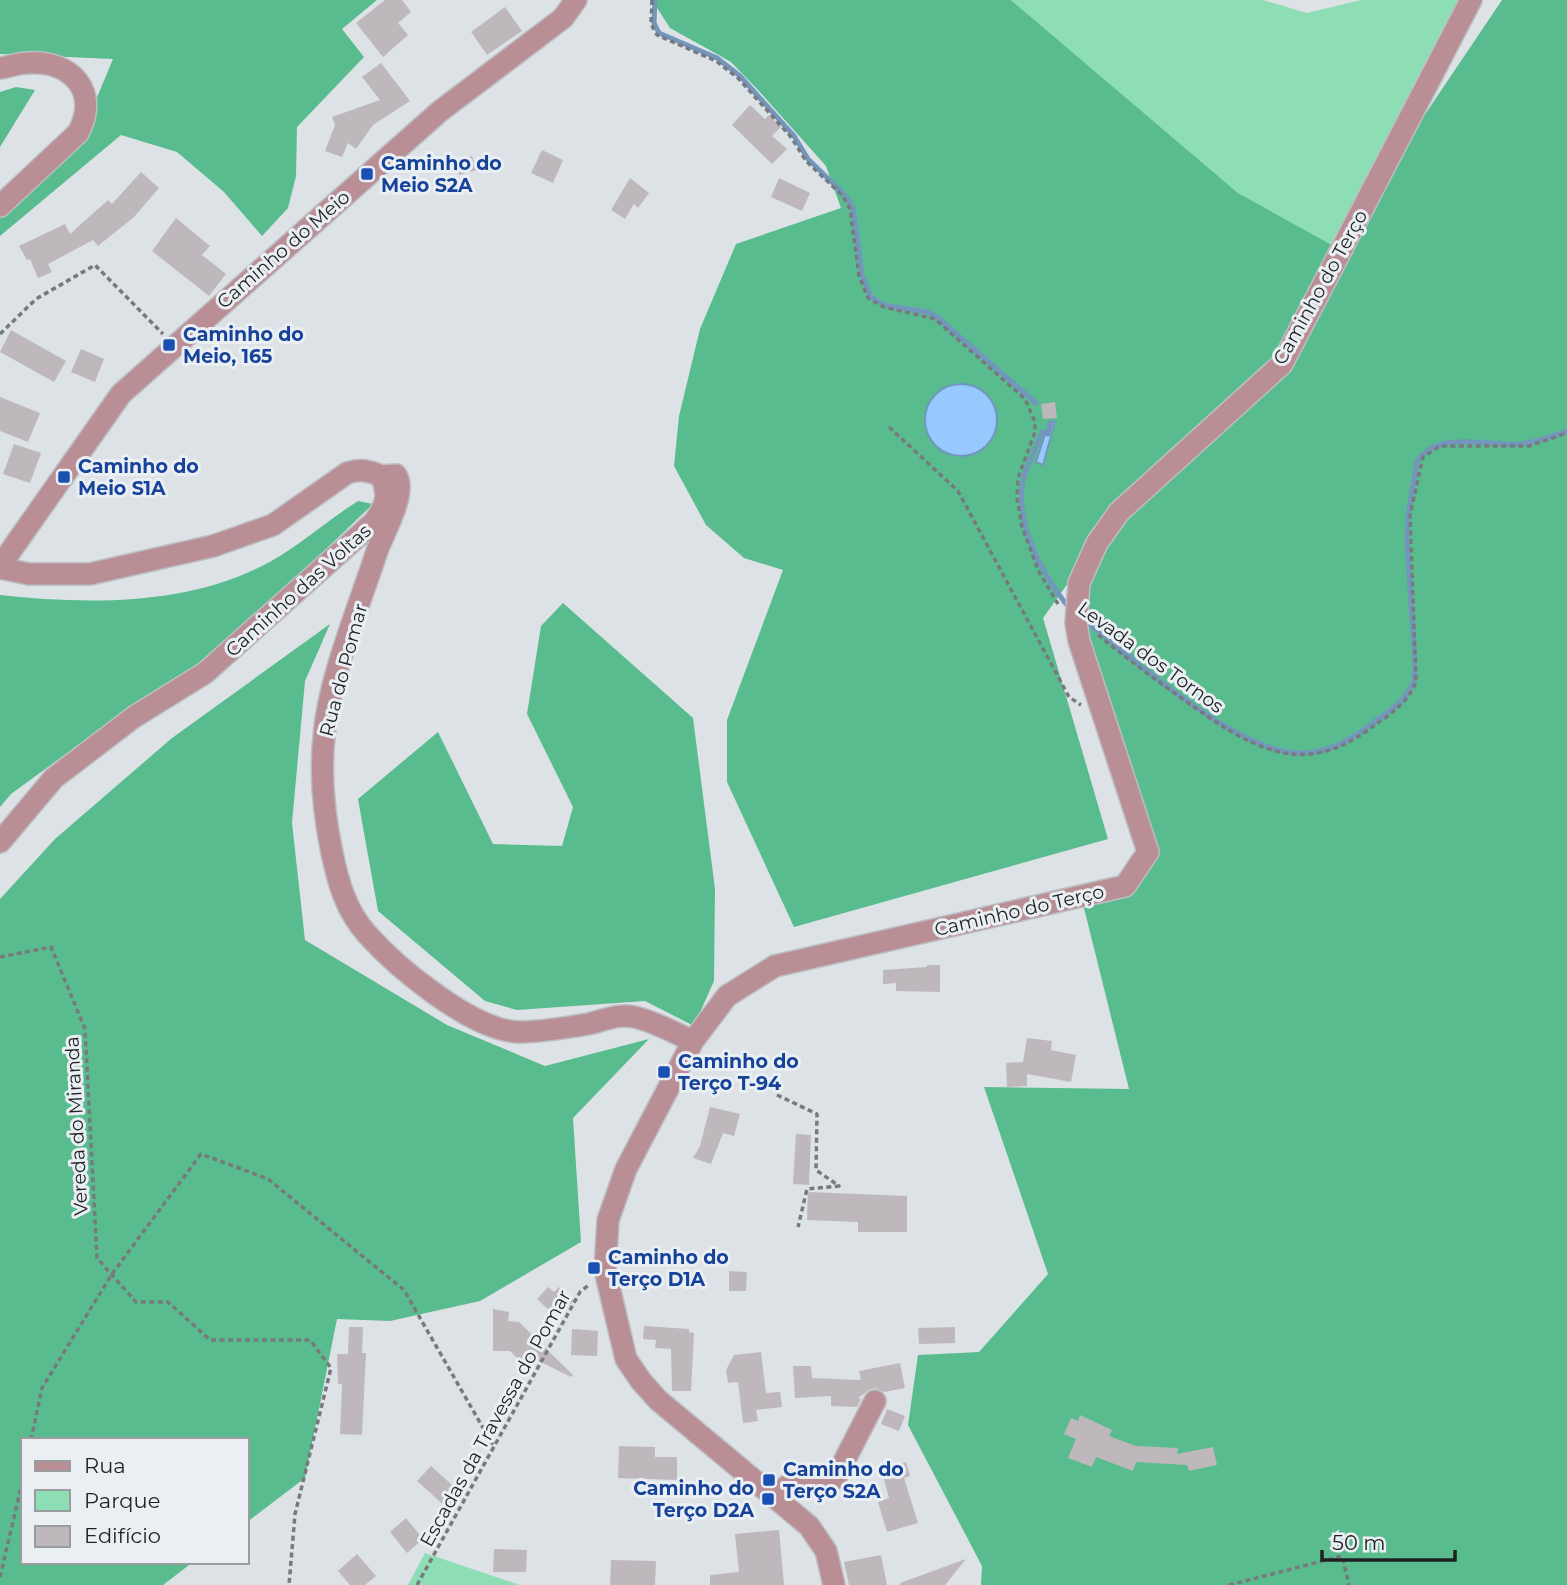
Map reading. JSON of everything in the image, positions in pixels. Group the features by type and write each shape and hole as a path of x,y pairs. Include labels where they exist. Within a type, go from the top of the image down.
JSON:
{"street":[{"name":"Caminho do Meio","path":"0,567 121,394 173,345 439,112 563,18 576,0"},
{"name":"Caminho do Terço","path":"834,1585 826,1551 809,1525 658,1401 625,1359 605,1270 608,1220 626,1169 693,1041 727,996 775,966 1125,886 1148,852 1076,624 1079,583 1097,543 1119,512 1282,364 1471,0"},
{"path":"0,68 28,62 55,65 73,76 84,90 88,103 85,119 78,133 0,206"},
{"path":"0,567 64,576 145,562 213,546 273,525 347,473 361,469 381,475"},
{"name":"Caminho das Voltas","path":"0,842 54,778 134,717 205,673 374,522 387,496 381,475"},
{"name":"Rua do Pomar","path":"381,475 396,475 401,489 381,539 339,669 324,735 323,783 327,831 339,886 351,912 367,934 454,1009 488,1024 516,1032 543,1031 619,1016 634,1017 693,1041"},
{"path":"776,1497 787,1486 835,1479 875,1401"}],"path":[{"name":"Levada dos Tornos","path":"652,0 651,24 657,35 716,61 738,78 791,137 806,161 849,203 859,276 868,298 884,307 935,319 1025,399 1035,422 1035,432 1018,478 1017,498 1022,527 1039,572 1059,605 1076,624 1084,623 1124,657 1240,738 1280,754 1304,756 1330,751 1360,735 1403,704 1416,682 1410,515 1423,457 1440,446 1529,446 1567,433"},
{"path":"0,334 36,299 95,265 173,345"},
{"path":"889,427 958,491 1069,697 1076,703 1101,707"},
{"name":"Vereda do Miranda","path":"0,957 51,947 85,1029 97,1258 136,1302 168,1303 210,1340 310,1340 331,1368 295,1514 289,1585"},
{"path":"778,1096 817,1114 816,1170 839,1186 807,1189 798,1227"},
{"path":"31,1438 42,1388 112,1274 201,1154 268,1180 404,1290 494,1447"},
{"name":"Escadas da Travessa do Pomar","path":"417,1585 580,1292 605,1270"},
{"path":"0,1577 21,1488"},
{"path":"1228,1585 1342,1556 1349,1585"}],"green space":[{"path":"0,0 377,0 342,29 364,57 297,127 296,176 288,208 262,236 224,192 177,152 121,135 0,236 0,209 90,114 113,59 0,54"},
{"path":"652,0 1011,0 1238,193 1341,250 1364,205 1502,0 1567,0 1567,1585 981,1585 982,1566 908,1425 918,1355 979,1352 1048,1274 984,1087 1129,1089 1081,896 1125,886 1148,852 1079,641 1094,547 1043,618 1108,839 794,927 727,782 727,720 783,570 744,558 706,525 674,466 679,416 700,329 736,244 841,208 826,166 758,90 731,62 670,28"},
{"path":"1011,0 1263,0 1307,13 1361,0 1471,0 1341,250 1238,193"},
{"path":"16,87 35,90 0,147 0,92"},
{"path":"358,501 373,504 202,668 100,729 11,794 0,807 0,595 107,600 180,593 215,585 280,556"},
{"path":"563,603 693,718 715,889 714,981 694,1026 645,1001 517,1010 485,1001 378,911 358,799 438,732 493,844 562,846 573,807 527,714 541,626"},
{"path":"330,624 305,681 292,823 305,940 447,1025 545,1066 649,1039 573,1118 581,1242 480,1301 390,1321 337,1319 305,1478 248,1521 248,1438 21,1438 21,1564 190,1564 163,1585 0,1585 0,899 55,839 172,738"},
{"path":"425,1553 520,1585 408,1585"}],"water":[{"path":"954,384 968,384 987,394 997,413 997,427 987,446 968,456 954,456 935,446 925,427 925,413 935,394"},
{"path":"1049,422 1055,422 1043,465 1036,462"}],"building":[{"path":"385,0 402,0 411,12 398,23 408,35 383,57 356,23"},
{"path":"505,7 522,31 487,55 471,32"},
{"path":"381,63 410,101 373,125 356,149 348,143 342,157 325,151 335,125 332,117 380,100 362,77"},
{"path":"750,105 765,119 769,115 781,127 772,136 787,149 772,164 732,125"},
{"path":"542,150 563,160 553,183 531,173"},
{"path":"472,156 477,170 459,175 455,161"},
{"path":"141,172 159,188 134,217 98,246 93,240 48,264 52,272 38,278 30,259 27,260 19,246 65,224 70,234 108,200 112,204"},
{"path":"630,178 649,193 638,208 634,204 625,219 611,210"},
{"path":"779,178 810,193 802,211 771,197"},
{"path":"176,218 210,246 202,255 226,274 209,296 152,251"},
{"path":"11,330 66,361 54,382 0,352"},
{"path":"81,349 104,359 95,382 71,372"},
{"path":"0,397 40,413 28,442 0,431"},
{"path":"1055,402 1057,418 1043,419 1041,404"},
{"path":"14,444 41,453 30,483 3,474"},
{"path":"940,965 940,992 896,991 896,983 883,984 883,970"},
{"path":"1027,1038 1052,1041 1051,1050 1076,1055 1071,1082 1027,1074 1027,1086 1007,1087 1006,1063 1023,1062"},
{"path":"710,1107 740,1114 734,1136 723,1133 711,1164 693,1158 700,1146"},
{"path":"796,1134 811,1135 809,1185 793,1184"},
{"path":"808,1192 907,1196 907,1232 858,1232 858,1222 807,1220"},
{"path":"729,1271 747,1272 746,1291 729,1291"},
{"path":"548,1287 554,1292 559,1287 574,1300 557,1318 537,1299"},
{"path":"493,1309 509,1312 508,1321 519,1322 573,1375 571,1377 535,1359 528,1369 510,1351 493,1351"},
{"path":"644,1326 689,1329 689,1332 694,1333 691,1391 672,1391 671,1349 655,1348 656,1340 643,1339"},
{"path":"349,1327 363,1327 362,1353 366,1353 362,1435 340,1434 342,1384 338,1384 337,1354 348,1354"},
{"path":"955,1327 955,1343 919,1344 918,1328"},
{"path":"572,1329 598,1331 597,1356 571,1355"},
{"path":"761,1352 766,1393 780,1392 782,1407 756,1410 758,1421 743,1423 738,1382 728,1383 726,1370 734,1355"},
{"path":"900,1363 905,1388 884,1392 875,1388 869,1390 858,1398 861,1399 857,1407 831,1406 831,1396 795,1398 793,1366 811,1366 812,1378 861,1380 859,1371"},
{"path":"887,1409 905,1416 899,1431 881,1424"},
{"path":"1080,1415 1112,1430 1109,1436 1136,1446 1178,1448 1177,1454 1213,1447 1217,1465 1189,1471 1187,1465 1136,1462 1133,1471 1096,1457 1092,1467 1068,1458 1076,1439 1064,1434 1071,1418 1078,1421"},
{"path":"619,1446 655,1447 655,1457 677,1457 677,1480 618,1478"},
{"path":"906,1462 910,1476 904,1478 918,1523 887,1532 878,1502 889,1498 881,1469"},
{"path":"431,1466 461,1493 447,1508 417,1481"},
{"path":"406,1518 423,1539 407,1553 390,1532"},
{"path":"779,1530 784,1585 710,1585 710,1575 739,1572 735,1534"},
{"path":"494,1549 527,1550 526,1572 493,1572"},
{"path":"357,1554 376,1576 365,1585 350,1585 338,1571"},
{"path":"881,1555 887,1585 849,1585 844,1562"},
{"path":"966,1559 945,1585 900,1585 900,1583"},
{"path":"611,1560 656,1561 655,1585 610,1585"}],"waterway":[{"name":"Levada dos Tornos","path":"655,0 654,23 659,33 717,58 740,76 794,136 808,159 844,194 853,208 862,275 870,296 884,305 927,312 937,317 1036,403"},
{"name":"Levada dos Tornos","path":"1051,422 1048,434 1042,432 1024,477 1022,510 1039,561 1066,604"},
{"name":"Levada dos Tornos","path":"1086,621 1188,702 1248,738 1276,749 1301,753 1320,751 1337,745 1395,706 1406,695 1414,681 1407,542 1408,515 1417,461 1426,451 1450,443 1520,444 1567,431"}],"place":[{"name":"Caminho do Meio S2A","path":"367,174"},
{"name":"Caminho do Meio, 165","path":"169,345"},
{"name":"Caminho do Meio S1A","path":"64,477"},
{"name":"Caminho do Terço T-94","path":"664,1072"},
{"name":"Caminho do Terço D1A","path":"594,1268"},
{"name":"Caminho do Terço S2A","path":"769,1480"},
{"name":"Caminho do Terço D2A","path":"768,1499"}]}
